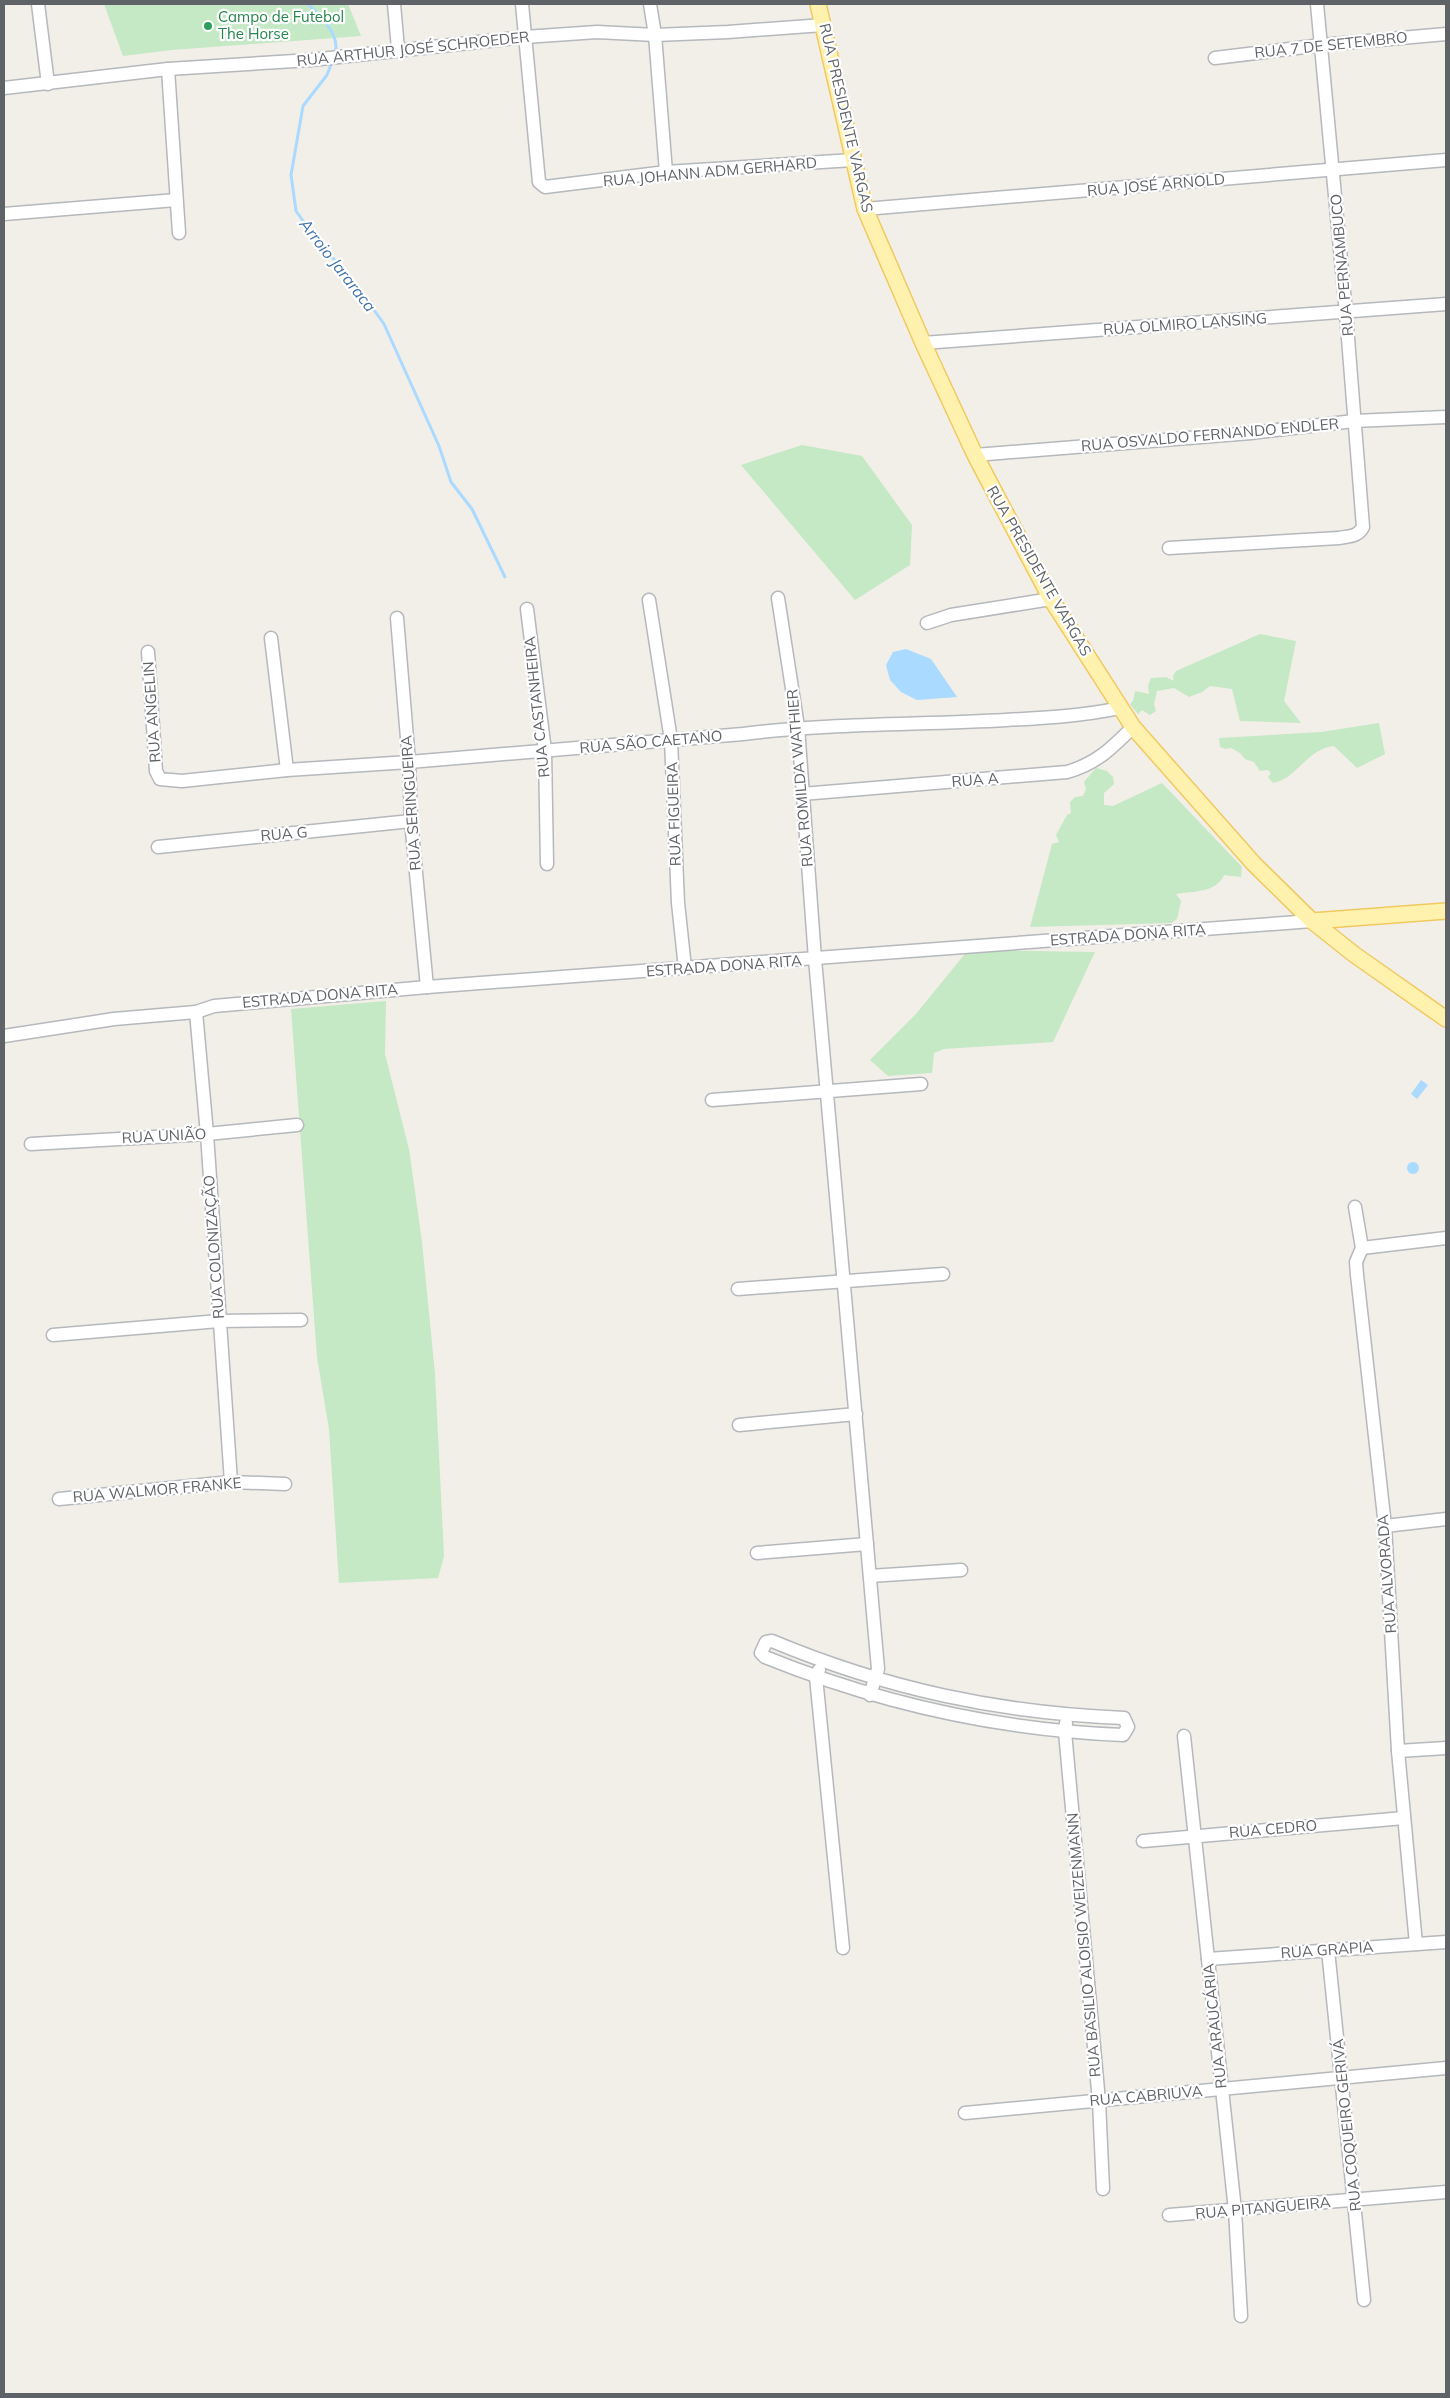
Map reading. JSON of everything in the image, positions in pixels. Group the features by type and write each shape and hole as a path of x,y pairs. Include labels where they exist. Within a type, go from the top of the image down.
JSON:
{"main road":[{"name":"RUA PRESIDENTE VARGAS","path":"818,4 852,160 865,209 923,343 975,455 1051,599 1133,727 1254,864 1312,921 1355,955 1446,1018"},
{"name":"ESTRADA DONA RITA","path":"1312,921 1446,911"}],"street":[{"path":"38,4 48,84"},
{"path":"394,4 398,50"},
{"path":"522,4 525,37"},
{"path":"650,4 655,35 666,172"},
{"name":"RUA PERNAMBUCO","path":"1169,548 1338,538 1354,535 1360,532 1363,526 1346,313 1317,4"},
{"name":"RUA ARTHUR JOSÉ SCHROEDER","path":"4,88 168,69 310,60 525,37 597,32 655,35 823,25"},
{"name":"RUA 7 DE SETEMBRO","path":"1215,58 1322,45 1446,34"},
{"name":"RUA JOHANN ADM GERHARD","path":"525,37 540,182 545,187 558,187 666,172 852,160"},
{"path":"168,69 179,233"},
{"name":"RUA JOSÉ ARNOLD","path":"865,209 1446,160"},
{"path":"4,214 176,200"},
{"name":"RUA OLMIRO LANSING","path":"923,343 1346,313 1446,304"},
{"name":"RUA OSVALDO FERNANDO ENDLER","path":"975,455 1251,434 1354,421 1446,417"},
{"name":"RUA ROMILDA WATHIER","path":"778,598 798,727 815,959 878,1669 870,1695"},
{"path":"927,623 951,615 1051,599"},
{"name":"RUA FIGUEIRA","path":"649,600 671,740 678,903 685,968"},
{"name":"RUA CASTANHEIRA","path":"527,609 545,751 547,864"},
{"name":"RUA SERINGUEIRA","path":"397,618 409,762 411,821 427,987"},
{"path":"271,638 287,770"},
{"name":"RUA ANGELIN","path":"148,652 156,771 160,779 182,781"},
{"name":"RUA SÃO CAETANO","path":"182,781 287,770 409,762 671,740 798,727 961,723 1084,716 1120,708"},
{"name":"RUA A","path":"802,794 1067,772 1087,766 1110,750 1133,727"},
{"name":"RUA G","path":"158,847 411,821"},
{"name":"ESTRADA DONA RITA","path":"4,1036 114,1019 196,1012 214,1006 427,987 1312,921"},
{"name":"RUA COLONIZAÇÃO","path":"196,1012 207,1134 231,1482"},
{"path":"712,1100 921,1084"},
{"name":"RUA UNIÃO","path":"31,1144 207,1134 297,1125"},
{"name":"RUA ALVORADA","path":"1355,1207 1362,1248 1356,1262 1357,1275 1385,1526 1398,1752 1416,1944"},
{"path":"1362,1248 1446,1238"},
{"path":"738,1289 944,1274"},
{"path":"53,1335 219,1322 301,1320"},
{"path":"739,1425 856,1414"},
{"name":"RUA WALMOR FRANKE","path":"59,1499 231,1482 285,1484"},
{"path":"1385,1526 1446,1520"},
{"path":"757,1553 867,1544"},
{"path":"870,1576 961,1570"},
{"path":"766,1642 772,1642 875,1680 974,1704 1067,1715 1124,1718 1128,1727 1123,1735 1065,1732 971,1720 870,1695 816,1677 765,1657 761,1653 762,1647 766,1642"},
{"path":"821,1661 816,1677 843,1948"},
{"name":"RUA BASILIO ALOISIO WEIZENMANN","path":"1067,1715 1065,1732 1099,2101 1103,2189"},
{"name":"RUA ARAUCÁRIA","path":"1184,1736 1235,2210 1241,2316"},
{"path":"1398,1752 1446,1748"},
{"name":"RUA CEDRO","path":"1143,1841 1404,1818"},
{"name":"RUA GRAPIA","path":"1208,1959 1446,1942"},
{"name":"RUA COQUEIRO GERIVÁ","path":"1328,1950 1364,2300"},
{"name":"RUA CABRIUVA","path":"965,2113 1446,2068"},
{"name":"RUA PITANGUEIRA","path":"1169,2215 1446,2192"}],"green space":[{"path":"104,4 348,4 361,36 172,50 123,56"},
{"path":"802,445 862,456 912,525 910,565 855,600 741,465"},
{"path":"1260,634 1296,641 1284,701 1301,723 1240,721 1232,689 1210,686 1202,692 1189,697 1174,688 1157,691 1154,704 1156,711 1150,715 1142,710 1138,714 1130,704 1133,701 1135,691 1149,694 1148,686 1151,678 1166,677 1174,681 1173,676 1176,671"},
{"path":"1379,723 1385,754 1357,768 1334,746 1324,748 1316,752 1289,776 1273,783 1268,777 1271,773 1268,770 1260,771 1254,762 1245,759 1240,753 1231,748 1220,747 1219,738 1321,732"},
{"path":"1096,768 1107,771 1113,777 1114,784 1104,793 1104,805 1113,806 1162,783 1242,867 1241,877 1224,875 1216,885 1210,888 1176,894 1181,901 1177,919 1171,923 1030,927 1052,844 1059,842 1056,835 1067,815 1071,813 1070,802 1075,797 1083,796 1086,789 1084,782"},
{"path":"968,950 1095,952 1053,1042 944,1049 934,1053 932,1073 888,1076 870,1060 916,1014"},
{"path":"386,1001 385,1054 409,1149 422,1242 435,1374 444,1556 438,1578 339,1583 329,1429 317,1357 291,1009"}],"water":[{"path":"906,649 931,659 957,697 917,700 901,692 890,680 886,665 893,652"},
{"path":"1421,1080 1428,1085 1417,1099 1411,1094"},
{"path":"1413,1162 1419,1168 1413,1174 1407,1168"}],"waterway":[{"name":"Arroio Jararaca","path":"308,4 332,33 335,39 335,53"},
{"name":"Arroio Jararaca","path":"332,62 327,75 303,106 291,175 296,211 321,246 349,275 384,324 439,446 451,482 472,509 505,577"}],"place":[{"name":"Campo de Futebol The Horse","path":"208,26"}]}
